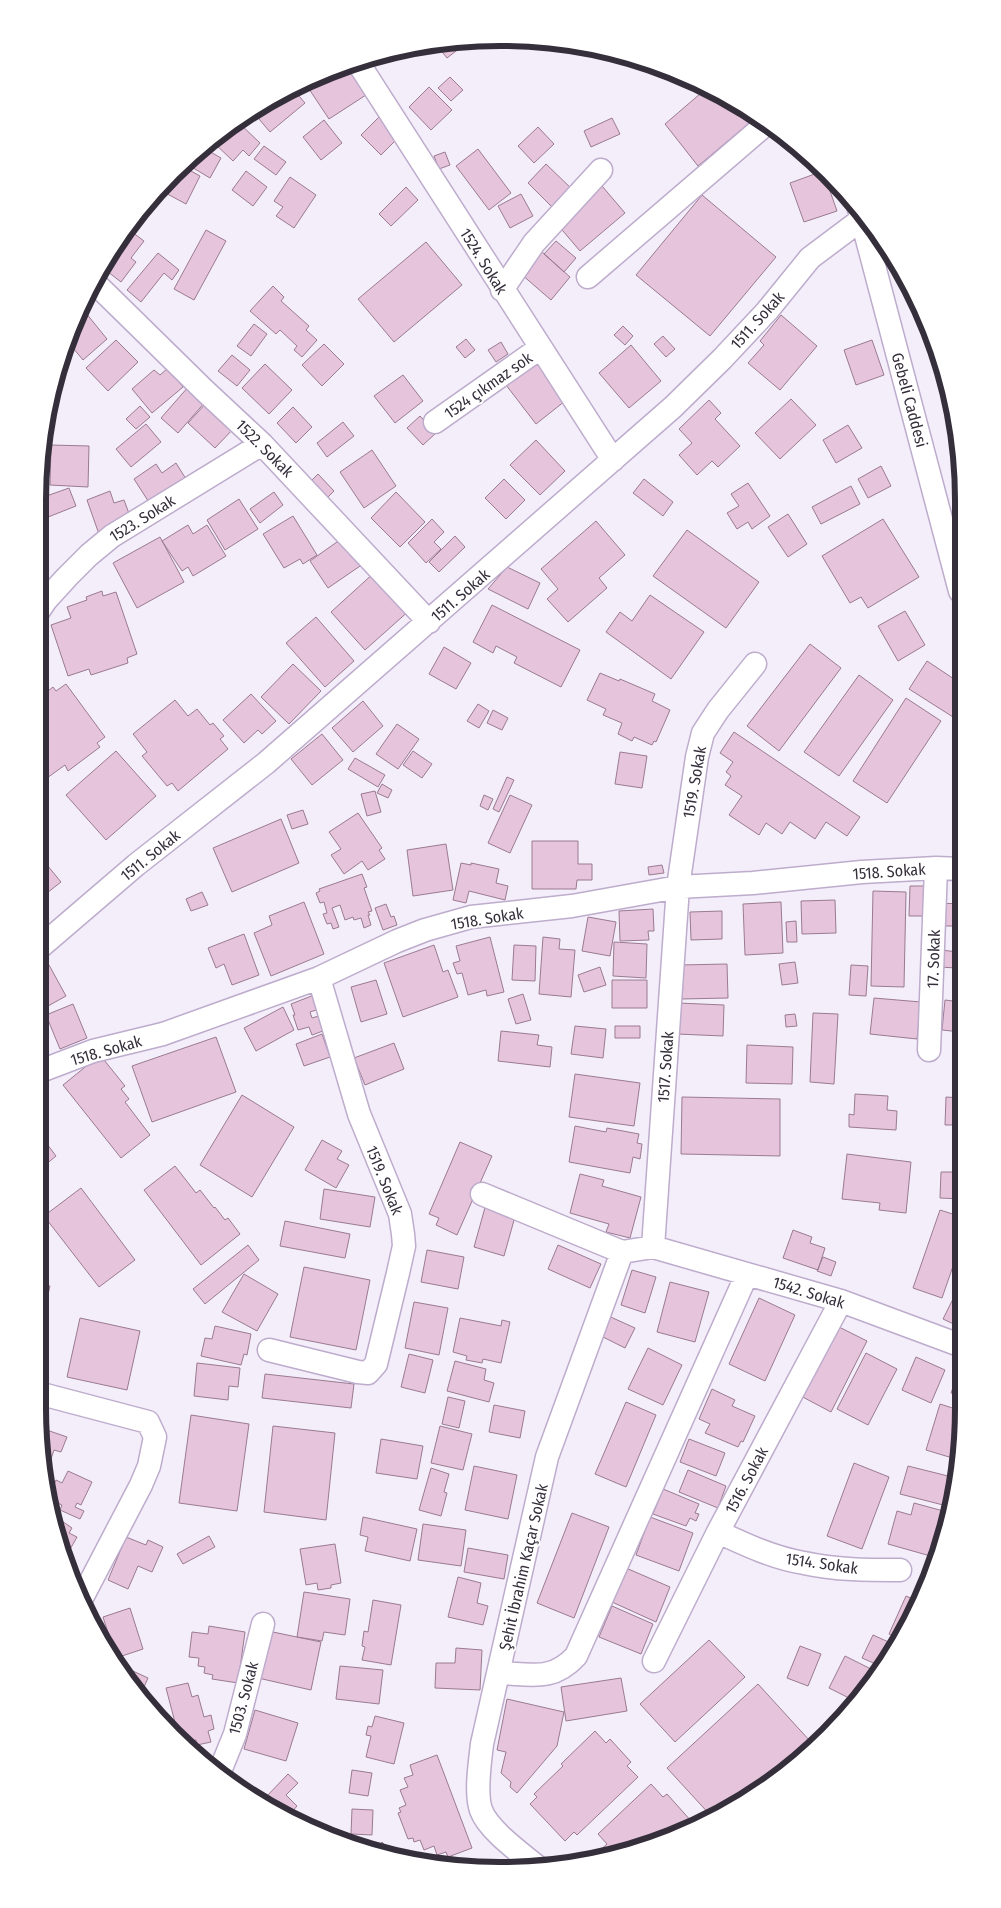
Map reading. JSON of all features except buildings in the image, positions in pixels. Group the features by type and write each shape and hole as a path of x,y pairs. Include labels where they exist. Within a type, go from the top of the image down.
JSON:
{"street":[{"name":"1524. Sokak","path":"361,68 502,290 613,460"},
{"path":"588,276 761,129"},
{"path":"502,290 534,243 601,170"},
{"name":"1511. Sokak","path":"46,942 136,865 266,763 673,407 722,360 767,311 810,258 857,219"},
{"name":"Gebeli Caddesi","path":"867,232 955,572"},
{"name":"1522. Sokak","path":"100,287 262,444 429,622"},
{"name":"1524 çıkmaz sok","path":"435,422 540,348"},
{"name":"1523. Sokak","path":"46,600 89,555 112,536 262,444"},
{"name":"1519. Sokak","path":"678,887 697,757 703,733 718,710 755,664"},
{"name":"17. Sokak","path":"929,1050 936,868"},
{"name":"1518. Sokak","path":"46,1069 93,1052 163,1034 319,978 397,941 425,930 471,917 588,904 678,887 754,883 862,872 955,868"},
{"name":"1517. Sokak","path":"653,1247 678,887"},
{"name":"1519. Sokak","path":"269,1350 368,1373 376,1364 404,1246 400,1214 359,1114 319,978"},
{"path":"482,1194 622,1252 653,1247"},
{"name":"1542. Sokak","path":"653,1247 840,1300 955,1343"},
{"name":"Şehit İbrahim Kaçar Sokak","path":"530,1861 506,1842 481,1810 478,1785 482,1744 547,1457 622,1252"},
{"path":"499,1673 548,1675 566,1667 576,1656 747,1274"},
{"name":"1516. Sokak","path":"654,1661 718,1532 840,1300"},
{"path":"46,1395 148,1422 154,1437 149,1466 141,1485 86,1591"},
{"name":"1514. Sokak","path":"718,1532 752,1548 803,1563 868,1570 900,1570"},
{"name":"1503. Sokak","path":"222,1766 235,1734 263,1624"}]}
